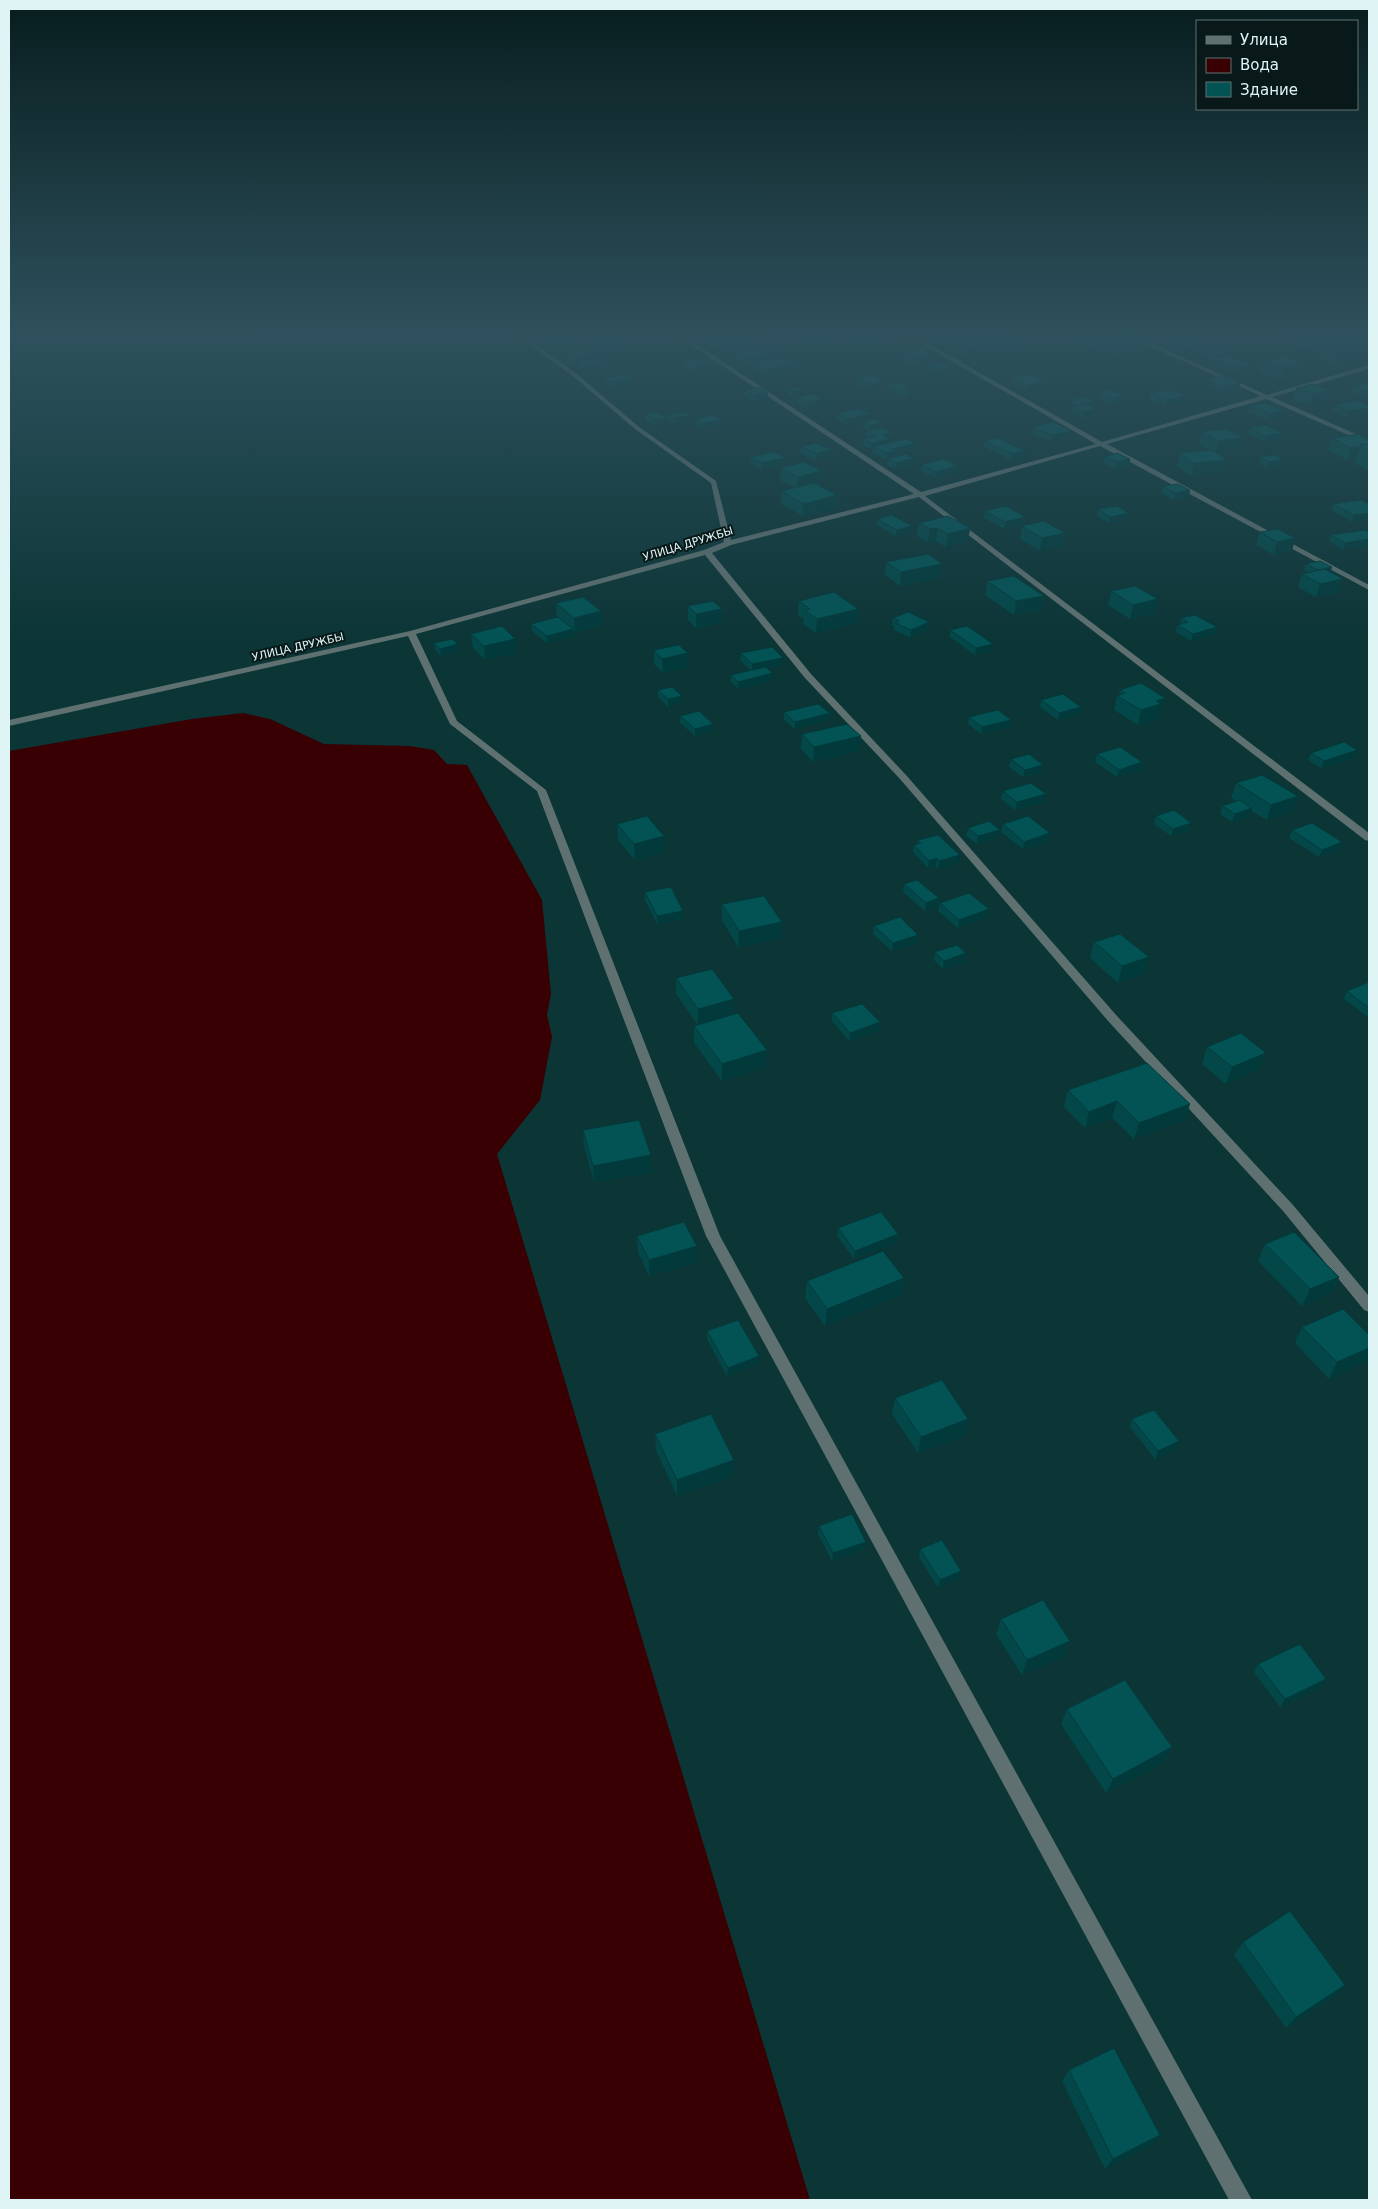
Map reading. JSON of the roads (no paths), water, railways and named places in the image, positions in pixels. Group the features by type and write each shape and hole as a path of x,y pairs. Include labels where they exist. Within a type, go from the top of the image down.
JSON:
{"street":[{"path":"646,434 714,482 728,543"},
{"path":"828,434 919,494 1369,838"},
{"path":"1084,434 1369,588"},
{"name":"УЛИЦА ДРУЖБЫ","path":"9,723 411,633 707,552 728,543 919,494 1139,434"},
{"path":"1351,434 1369,442"},
{"path":"707,552 808,676 903,777 1113,1019 1288,1208 1369,1306"},
{"path":"411,633 453,722 541,790 713,1236 1241,2200"}],"water":[{"path":"243,713 270,719 324,744 410,746 434,750 447,764 467,765 542,900 551,994 547,1015 552,1037 540,1100 497,1154 810,2200 9,2200 9,751 192,719"}]}
